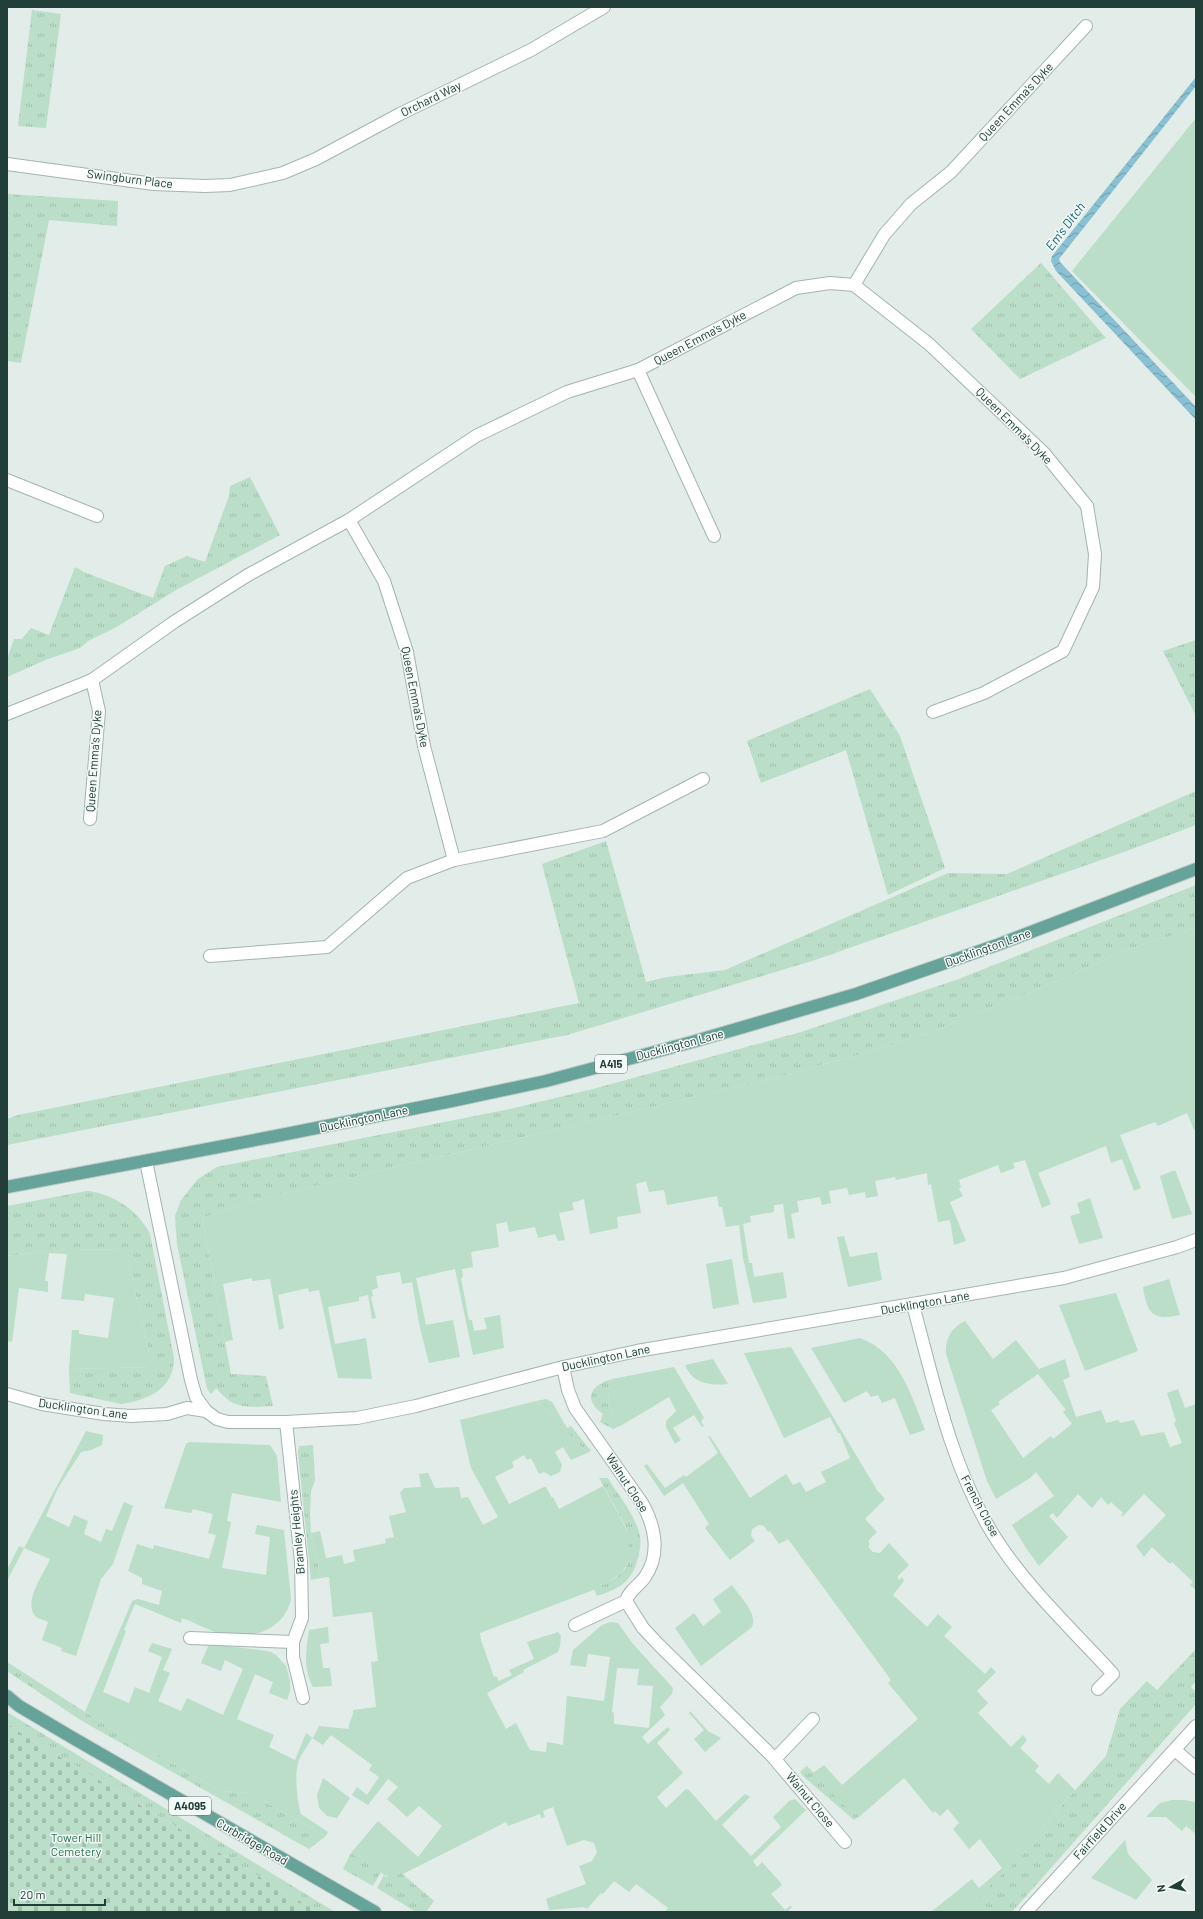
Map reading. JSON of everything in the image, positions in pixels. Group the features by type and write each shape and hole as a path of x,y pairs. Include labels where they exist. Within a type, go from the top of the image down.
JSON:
{"main road":[{"name":"Ducklington Lane","path":"7,1187 146,1161 546,1081 692,1042 856,994 997,945 1196,869"},
{"name":"Curbridge Road","path":"7,1696 19,1706 73,1738 375,1912"}],"street":[{"name":"Orchard Way","path":"253,180 283,173 323,156 400,114 531,50 604,7"},
{"name":"Queen Emma's Dyke","path":"854,286 884,234 911,204 951,172 1086,26"},
{"name":"Swingburn Place","path":"7,164 154,184 230,185 253,180"},
{"name":"Queen Emma's Dyke","path":"7,714 92,680 174,622 248,575 349,520 476,436 567,392 638,370 796,288 830,283 854,286 929,344 1044,453 1087,506 1095,554 1093,587 1063,651 984,693 933,712"},
{"path":"638,370 714,536"},
{"path":"7,480 96,516"},
{"name":"Queen Emma's Dyke","path":"349,520 384,581 407,652 424,746 454,860"},
{"name":"Queen Emma's Dyke","path":"90,819 99,711 92,680"},
{"path":"210,956 327,947 407,878 454,860 603,831 703,779"},
{"name":"Ducklington Lane","path":"146,1161 191,1380 196,1397 206,1411 217,1419 228,1422 286,1422 349,1419 385,1413 475,1391 563,1367 637,1351 1064,1278 1196,1240"},
{"name":"French Close","path":"913,1305 955,1453 982,1516 1000,1544 1026,1578 1113,1674 1098,1689"},
{"name":"Walnut Close","path":"563,1367 568,1390 575,1408 642,1503 653,1528 654,1547 651,1565 645,1577 628,1594 626,1601 643,1628 775,1759 845,1842"},
{"name":"Ducklington Lane","path":"7,1394 42,1404 104,1414 131,1416 167,1414 187,1408 206,1411"},
{"name":"Bramley Heights","path":"286,1422 300,1561 302,1618 293,1642 293,1657 303,1698"},
{"path":"575,1625 626,1601"},
{"path":"190,1638 293,1642"},
{"path":"775,1759 813,1719"},
{"name":"Fairfield Drive","path":"1026,1912 1196,1726"},
{"path":"1175,1750 1196,1768"}],"green space":[{"path":"32,10 61,14 46,128 18,126"},
{"path":"1196,118 1196,397 1072,271"},
{"path":"7,194 118,201 117,226 49,220 21,363 7,361"},
{"path":"1041,263 1106,338 1020,379 971,329"},
{"path":"250,477 280,535 176,590 115,628 88,641 80,648 48,659 7,677 7,659 14,639 22,639 31,628 49,635 75,567 86,573 153,598 165,566 187,556 205,562 229,496 230,486"},
{"path":"1196,640 1196,716 1163,651"},
{"path":"870,689 900,736 945,868 888,895 846,750 761,783 747,741"},
{"path":"1196,791 1196,825 1124,852 815,960 567,1035 7,1145 7,1119 18,1115 579,1003 542,864 606,841 646,982 667,977 725,970 948,873 1007,874"},
{"path":"1196,885 1196,928 1129,949 1055,982 926,1034 851,1057 762,1081 256,1200 202,1218 231,1374 266,1376 273,1406 241,1406 229,1400 216,1388 211,1394 207,1389 177,1244 175,1216 181,1200 198,1179 217,1167 510,1109 593,1089 801,1032 956,980"},
{"path":"1196,928 1196,1129 1194,1130 1187,1113 1158,1126 1155,1122 1120,1135 1141,1188 1134,1191 1122,1159 1111,1163 1106,1146 1038,1173 1051,1204 1042,1208 1025,1160 1013,1163 1015,1168 1001,1173 998,1165 959,1180 961,1187 959,1189 963,1196 950,1202 966,1241 954,1245 950,1220 938,1222 931,1184 928,1185 927,1173 896,1180 895,1177 875,1181 878,1196 866,1198 865,1192 849,1195 847,1188 829,1191 831,1203 822,1205 820,1197 797,1201 799,1212 791,1214 795,1238 788,1239 783,1204 774,1205 774,1212 750,1216 751,1222 743,1224 749,1263 752,1263 754,1277 783,1272 787,1298 753,1303 743,1258 739,1225 726,1227 722,1207 719,1207 717,1196 667,1205 664,1190 649,1192 646,1181 636,1184 641,1213 617,1217 618,1228 590,1234 584,1199 572,1203 574,1210 559,1213 565,1240 558,1241 555,1234 538,1238 535,1227 509,1232 507,1222 496,1224 499,1247 471,1252 473,1267 462,1269 463,1277 461,1278 469,1320 472,1320 474,1331 487,1329 484,1318 500,1315 504,1348 473,1355 455,1269 416,1278 426,1325 453,1320 460,1357 429,1363 420,1328 412,1282 402,1284 400,1272 376,1276 378,1288 372,1290 373,1296 371,1297 376,1318 372,1319 368,1295 359,1297 359,1301 328,1307 335,1344 366,1338 372,1379 338,1378 319,1290 309,1292 308,1288 278,1295 284,1328 279,1330 270,1279 252,1281 252,1278 223,1284 233,1340 225,1342 202,1218 256,1200 762,1081 851,1057 926,1034 1055,982 1129,949"},
{"path":"1175,1170 1192,1214 1172,1219 1160,1176"},
{"path":"87,1191 106,1195 124,1205 139,1218 150,1234 174,1358 170,1378 158,1391 150,1396 121,1404 70,1393 69,1369 152,1367 126,1250 68,1249 7,1256 7,1206"},
{"path":"1090,1198 1103,1238 1079,1244 1070,1216 1080,1213 1077,1203"},
{"path":"844,1236 850,1257 877,1252 882,1280 848,1287 837,1237"},
{"path":"68,1249 126,1250 152,1367 69,1369 72,1330 79,1330 79,1334 108,1338 114,1298 85,1294 84,1301 61,1299 67,1254 49,1253 45,1281 48,1281 48,1292 19,1288 12,1342 7,1341 7,1256"},
{"path":"732,1259 739,1304 713,1309 706,1264"},
{"path":"1169,1279 1180,1315 1171,1317 1157,1316 1149,1309 1143,1287"},
{"path":"1116,1293 1138,1351 1085,1371 1059,1305"},
{"path":"965,1321 993,1359 1016,1340 1039,1369 1065,1359 1070,1377 1063,1380 1076,1417 1101,1410 1106,1423 1118,1420 1120,1423 1134,1420 1141,1436 1164,1432 1170,1447 1182,1443 1174,1423 1176,1421 1167,1393 1178,1389 1185,1408 1196,1404 1196,1590 1190,1585 1193,1582 1172,1562 1170,1564 1152,1547 1144,1557 1136,1546 1166,1515 1144,1494 1123,1516 1121,1515 1123,1513 1111,1502 1108,1505 1101,1497 1092,1508 1078,1494 1057,1518 1053,1513 1049,1516 1068,1537 1039,1566 1012,1525 1054,1496 1036,1472 1030,1478 996,1499 987,1481 946,1354 950,1334","holes":["1038,1374 1066,1410 1063,1412 1072,1424 1053,1439 1051,1436 1023,1458 991,1410 1000,1404 998,1402"]},
{"path":"860,1338 885,1353 894,1364 909,1389 925,1430 910,1435 895,1398 882,1403 878,1395 871,1397 867,1391 844,1403 811,1348"},
{"path":"791,1347 877,1490 885,1499 865,1519 877,1532 869,1540 869,1548 873,1552 880,1553 889,1543 909,1565 897,1577 899,1580 902,1577 904,1581 893,1595 927,1627 938,1614 952,1627 944,1636 985,1674 991,1667 996,1672 977,1691 988,1703 978,1713 1011,1747 1023,1735 1027,1740 1020,1748 1039,1766 1035,1771 1049,1784 1058,1773 1075,1790 1043,1826 1047,1831 962,1912 931,1912 972,1879 979,1888 1002,1868 980,1839 969,1849 953,1829 959,1823 948,1809 940,1816 935,1811 933,1813 904,1778 860,1816 843,1804 813,1773 824,1765 842,1785 918,1719 888,1683 891,1680 788,1539 779,1544 770,1531 768,1532 764,1526 759,1525 752,1529 751,1536 755,1541 730,1560 705,1528 709,1524 683,1483 664,1496 644,1466 647,1464 665,1488 684,1475 686,1477 718,1453 708,1436 710,1436 750,1498 786,1474 793,1485 800,1482 806,1492 826,1482 821,1472 850,1458 840,1433 838,1433 830,1417 784,1438 744,1353"},
{"path":"713,1359 728,1384 708,1384 702,1382 692,1376 685,1365"},
{"path":"674,1367 704,1418 701,1421 704,1426 702,1427 694,1415 673,1428 681,1440 675,1444 666,1427 666,1421 676,1411 669,1397 622,1425 610,1410 608,1398 612,1379"},
{"path":"612,1379 608,1398 610,1410 622,1425 613,1429 600,1422 603,1414 596,1408 591,1398 594,1389"},
{"path":"546,1399 552,1402 567,1428 571,1426 591,1451 587,1453 536,1401"},
{"path":"536,1401 587,1453 571,1460 563,1447 555,1452 562,1465 560,1472 551,1476 544,1472 539,1474 531,1458 527,1460 524,1455 512,1462 514,1467 495,1477 509,1504 546,1487 559,1509 603,1486 629,1534 629,1559 622,1573 596,1589 480,1633 494,1677 496,1676 499,1681 512,1675 509,1670 534,1659 527,1642 558,1632 561,1636 558,1652 523,1670 524,1672 487,1693 506,1729 516,1723 530,1750 546,1752 547,1742 563,1745 567,1696 604,1701 610,1657 588,1654 586,1667 570,1665 573,1650 602,1625 611,1622 618,1623 633,1644 673,1688 672,1694 660,1707 665,1715 642,1737 648,1744 668,1727 670,1730 657,1743 683,1773 657,1797 666,1808 686,1789 689,1790 716,1821 745,1794 750,1797 722,1825 751,1856 781,1827 773,1817 789,1801 795,1799 806,1810 753,1861 757,1867 762,1862 782,1885 771,1894 785,1910 790,1906 792,1907 787,1912 665,1912 668,1908 636,1884 629,1892 614,1881 587,1909 584,1907 549,1910 546,1899 586,1884 579,1866 592,1861 597,1852 594,1843 584,1840 567,1846 553,1807 543,1811 545,1817 541,1818 540,1814 508,1826 506,1822 403,1874 400,1872 392,1878 378,1871 351,1853 378,1821 418,1857 442,1826 419,1806 407,1817 387,1799 398,1787 388,1779 368,1805 352,1795 357,1787 367,1795 379,1777 369,1770 372,1765 331,1735 323,1745 312,1738 297,1765 296,1779 298,1802 301,1814 328,1832 326,1836 249,1793 220,1791 85,1712 132,1601 138,1599 159,1605 162,1591 142,1584 142,1578 128,1571 137,1544 153,1549 154,1545 209,1559 216,1535 208,1533 213,1514 193,1509 191,1513 164,1508 186,1444 189,1442 270,1445 277,1456 281,1502 232,1493 227,1521 231,1522 222,1568 266,1575 270,1537 255,1534 257,1525 284,1530 291,1599 287,1610 281,1619 272,1627 262,1632 252,1635 228,1635 216,1632 182,1618 181,1623 135,1604 124,1630 126,1631 103,1692 129,1703 135,1687 149,1693 162,1657 148,1651 152,1643 172,1649 163,1670 170,1673 158,1701 181,1711 187,1698 223,1715 243,1669 225,1660 221,1671 201,1663 209,1644 260,1650 271,1652 276,1655 286,1666 290,1681 290,1691 287,1700 269,1693 273,1682 255,1674 237,1719 274,1735 269,1747 295,1760 306,1733 313,1738 319,1726 349,1729 353,1710 376,1707 371,1662 378,1661 372,1612 333,1617 329,1577 321,1578 311,1533 320,1531 326,1558 342,1555 344,1564 355,1561 353,1550 386,1543 385,1539 394,1537 389,1516 406,1512 400,1493 404,1488 421,1487 419,1474 428,1473 435,1488 459,1487 461,1498 468,1497 483,1525 498,1517 471,1468 460,1420","holes":["617,1668 639,1669 637,1685 653,1686 649,1728 614,1724 614,1713 612,1712"]},
{"path":"86,1431 103,1435 102,1445 91,1450 81,1452 58,1488 46,1516 69,1527 74,1515 88,1521 84,1534 101,1542 106,1529 112,1531 124,1502 133,1506 113,1564 101,1579 76,1656 61,1651 62,1648 42,1640 48,1622 36,1617 32,1611 31,1604 36,1588 50,1559 24,1548"},
{"path":"313,1445 315,1480 311,1492 311,1533 321,1578 311,1580 298,1453 299,1446"},
{"path":"599,1478 608,1478 629,1509 639,1532 640,1550 634,1570 626,1582 613,1590 597,1596 594,1589 617,1577 625,1569 629,1559 627,1529"},
{"path":"19,1546 24,1548 7,1581 7,1570"},
{"path":"732,1585 747,1605 753,1616 752,1627 701,1666 675,1628 694,1613 703,1626 721,1612 713,1599"},
{"path":"328,1627 329,1643 320,1644 323,1668 330,1668 332,1686 313,1687 308,1673 306,1659 309,1630"},
{"path":"1196,1649 1196,1681 1191,1687 1196,1692 1196,1704 1012,1912 962,1912 1047,1831 1043,1826 1106,1756 1120,1709 1147,1681 1157,1690"},
{"path":"7,1662 85,1712 220,1791 249,1793 326,1836 309,1849 82,1721 7,1671"},
{"path":"690,1711 708,1731 721,1738 705,1752 694,1739 704,1730 689,1713"},
{"path":"7,1712 335,1912 318,1912 19,1732 7,1723"},
{"name":"Tower Hill Cemetery","path":"7,1723 19,1732 318,1912 7,1912"},
{"path":"807,1766 843,1804 860,1816 854,1820 804,1777 800,1772"},
{"path":"323,1778 350,1798 337,1818 327,1816 319,1808 317,1795"},
{"path":"1172,1800 1196,1802 1196,1834 1186,1826 1182,1831 1166,1817 1146,1817 1160,1803"},
{"path":"1125,1840 1128,1854 1152,1880 1136,1900 1091,1878"},
{"path":"351,1853 381,1872 373,1886 343,1869"},
{"path":"400,1872 434,1901 426,1912 416,1912 377,1888 384,1875 386,1877 395,1876"}],"water":[{"path":"1196,77 1196,86 1059,259 1060,262 1196,407 1196,420 1056,271 1051,261 1052,256"}],"water label":[{"name":"Em's Ditch","path":"1065,226"}]}
